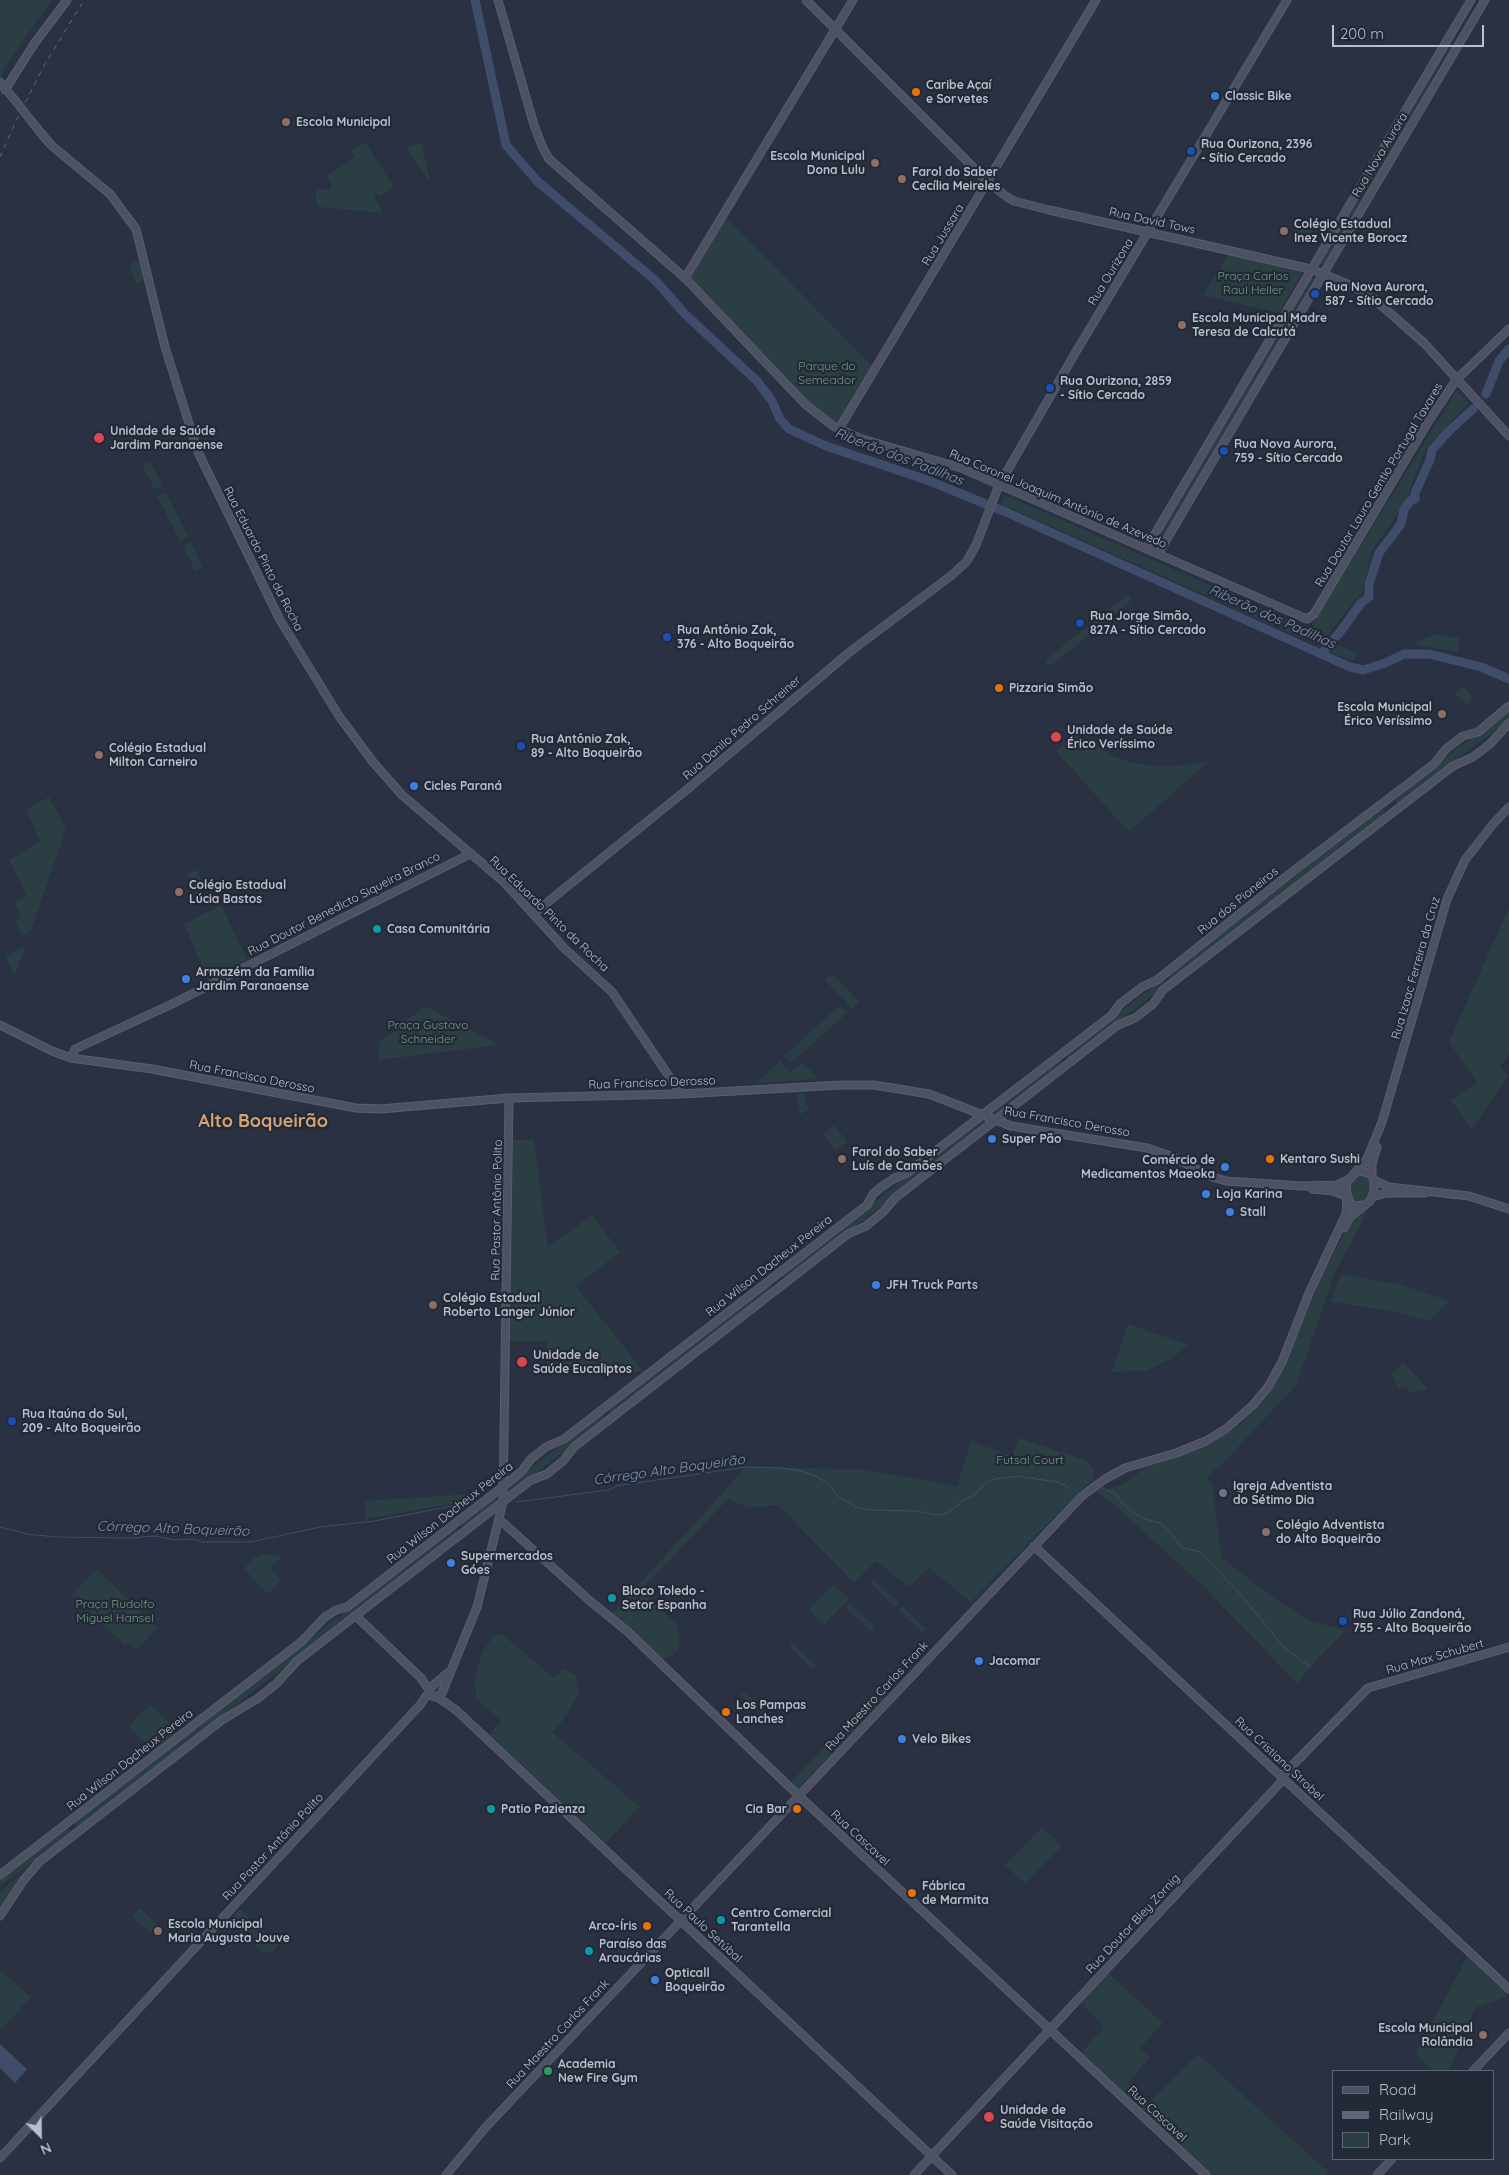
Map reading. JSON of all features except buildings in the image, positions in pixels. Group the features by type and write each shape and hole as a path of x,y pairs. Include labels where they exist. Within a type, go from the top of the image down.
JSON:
{"main road":[{"path":"6,90 34,44 67,0"},
{"name":"Rua Coronel Joaquim Antônio de Azevedo","path":"498,0 534,125 542,146 550,159 685,278 805,404 839,429 862,439 961,468 1303,617 1311,618 1314,614"},
{"name":"Rua David Tows","path":"806,0 988,182 1014,201 1311,269 1352,286 1374,299 1424,343 1509,436"},
{"path":"685,278 834,28 853,0"},
{"name":"Rua Jussara","path":"839,429 1096,0"},
{"name":"Rua Ourizona","path":"967,562 976,546 995,497 1003,486 1004,476 1287,0"},
{"name":"Rua Nova Aurora","path":"1146,549 1471,0"},
{"name":"Rua Nova Aurora","path":"1158,554 1485,0"},
{"name":"Rua Eduardo Pinto da Rocha","path":"0,82 50,145 110,194 136,229 158,322 196,447 254,569 293,642 339,716 382,773 413,805 504,882 564,948 612,992 681,1094"},
{"path":"1372,166 1383,172"},
{"name":"Rua Doutor Lauro Gentio Portugal Tavares","path":"1314,614 1428,422 1456,380 1509,329"},
{"path":"1273,334 1277,338 1286,338"},
{"path":"1267,344 1277,344 1279,350"},
{"name":"Rua Danilo Pedro Schreiner","path":"533,914 684,792 851,651 967,562"},
{"name":"Rua dos Pioneiros","path":"983,1115 1112,1015 1120,1004 1142,986 1157,980 1292,872 1434,764 1446,749 1463,736 1478,732 1509,706"},
{"name":"Rua dos Pioneiros","path":"995,1120 1118,1025 1131,1021 1141,1014 1155,1002 1163,990 1453,766 1473,757 1490,744 1509,724"},
{"path":"1392,796 1394,804 1400,807"},
{"path":"1380,806 1388,810 1387,817"},
{"name":"Rua Izaac Ferreira da Cruz","path":"1373,1178 1372,1164 1382,1122 1446,899 1466,860 1493,824 1509,807"},
{"name":"Rua Doutor Benedicto Siqueira Branco","path":"71,1058 75,1049 172,1004 470,854"},
{"path":"1166,973 1166,979 1174,983"},
{"name":"Rua Francisco Derosso","path":"0,1025 52,1052 71,1058 152,1069 340,1106 364,1109 509,1098 681,1094 841,1085 874,1085 930,1094 952,1101 995,1120 1019,1127 1148,1148 1173,1156 1212,1176 1226,1180 1302,1186 1332,1191 1347,1198"},
{"path":"1060,1055 1067,1059 1066,1066"},
{"name":"Rua Pastor Antônio Polito","path":"433,1691 441,1695 480,1598 503,1502 505,1485 509,1098"},
{"name":"Rua Wilson Dacheux Pereira","path":"0,1875 301,1642 326,1617 336,1610 346,1607 518,1475 532,1458 546,1447 564,1439 867,1205 870,1198 880,1188 907,1173 983,1115"},
{"name":"Rua Wilson Dacheux Pereira","path":"0,1916 23,1881 39,1862 222,1720 257,1699 277,1683 297,1661 531,1480 547,1474 563,1461 574,1447 848,1234 866,1226 878,1217 895,1198 995,1120"},
{"name":"Rua Izaac Ferreira da Cruz","path":"1352,1176 1367,1159 1382,1122"},
{"path":"926,1158 928,1166 934,1168"},
{"path":"1430,1192 1387,1193 1372,1197 1364,1205 1354,1206 1347,1198 1346,1186 1352,1176 1366,1171 1373,1178 1389,1187 1469,1196 1509,1209"},
{"name":"Rua Francisco Derosso","path":"1302,1186 1337,1185 1352,1176"},
{"path":"1372,1197 1375,1185 1373,1178"},
{"name":"Rua Maestro Carlos Frank","path":"446,2175 485,2128 1078,1500 1105,1479 1132,1466 1176,1453 1206,1441 1227,1428 1253,1405 1268,1387 1282,1362 1309,1293 1346,1214 1347,1198"},
{"name":"Rua Maestro Carlos Frank","path":"1324,1261 1350,1217 1364,1205"},
{"path":"781,1272 781,1279 788,1281"},
{"path":"766,1283 773,1284 774,1292"},
{"path":"601,1411 607,1413 608,1421"},
{"path":"505,1469 510,1474 518,1475"},
{"name":"Rua Cascavel","path":"485,1516 498,1521 627,1631 798,1796 1206,2175"},
{"path":"459,1520 457,1524 458,1529 466,1530"},
{"name":"Rua Cristiano Strobel","path":"1034,1546 1509,1988"},
{"name":"Rua Paulo Setúbal","path":"356,1616 433,1691 456,1710 952,2175"},
{"name":"Rua Max Schubert","path":"1368,1688 1509,1647"},
{"name":"Rua Pastor Antônio Polito","path":"0,2158 449,1672"},
{"name":"Rua Doutor Bley Zornig","path":"914,2175 1281,1782 1282,1778 1297,1760 1368,1688"},
{"path":"137,1769 136,1778 140,1780 145,1779"},
{"path":"67,1824 73,1828 73,1835"},
{"path":"1474,2070 1509,2033"},
{"path":"1376,2175 1391,2160"}],"green space":[{"path":"0,0 52,0 5,67 0,82"},
{"path":"1452,45 1324,264 1320,263 1448,46"},
{"path":"365,142 394,187 380,197 378,194 374,195 383,213 319,207 316,201 316,189 331,190 331,183 327,176 355,157 351,151"},
{"path":"421,142 431,183 406,148"},
{"name":"Parque do Semeador","path":"726,217 873,367 838,426 810,405 689,279"},
{"path":"1296,223 1313,227 1311,237 1294,233"},
{"name":"Praça Carlos Raul Heller","path":"1229,253 1303,271 1279,313 1203,295"},
{"path":"134,261 139,262 144,275 143,281 136,284 129,265"},
{"path":"1310,276 1317,279 1159,546 1153,544"},
{"path":"1457,390 1469,403 1426,448 1408,495 1393,521 1372,550 1362,592 1319,646 1001,504 1005,495 1309,629"},
{"path":"150,461 163,486 155,490 142,465"},
{"path":"166,492 188,536 180,541 157,496"},
{"path":"191,542 203,567 195,571 183,546"},
{"path":"1127,595 1131,598 1129,603 1053,664 1046,664 1046,659"},
{"path":"1436,634 1460,638 1458,652 1415,644 1419,640"},
{"path":"1335,644 1357,653 1354,662 1329,651"},
{"path":"1463,686 1474,698 1467,705 1455,694"},
{"path":"1509,709 1509,720 1398,804 1396,803 1396,800 1425,774"},
{"path":"1075,733 1115,757 1131,762 1152,766 1178,766 1209,761 1129,832 1056,751"},
{"path":"49,797 66,829 30,932 22,936 15,921 21,917 14,902 26,895 9,860 40,841 26,809"},
{"path":"1381,809 1384,811 1384,814 1356,838 1171,981 1169,979 1168,976 1197,952"},
{"path":"196,869 204,886 195,891 187,874"},
{"path":"221,905 247,960 208,980 184,924"},
{"path":"1509,908 1509,1054 1500,1067 1509,1075 1471,1130 1451,1100 1477,1083 1449,1042"},
{"path":"26,946 15,976 5,956"},
{"path":"832,973 859,1002 852,1009 825,980"},
{"path":"1163,979 1167,984 1069,1060 1065,1054"},
{"path":"840,1005 847,1013 791,1063 784,1056"},
{"name":"Praça Gustavo Schneider","path":"425,1006 499,1045 378,1060 380,1042"},
{"path":"1061,1058 1063,1061 996,1116 990,1113"},
{"path":"780,1061 791,1072 803,1062 818,1079 757,1083"},
{"path":"804,1093 809,1111 806,1110 800,1115 797,1094"},
{"path":"981,1119 990,1122 932,1165 930,1164 931,1159"},
{"path":"835,1125 847,1142 836,1150 823,1134"},
{"path":"513,1140 534,1140 548,1247 592,1215 620,1252 576,1286 643,1371 631,1373 547,1372 547,1341 510,1341"},
{"path":"923,1164 928,1169 789,1278 783,1277 783,1274"},
{"path":"1358,1174 1367,1175 1372,1181 1371,1195 1365,1202 1356,1203 1349,1195 1350,1182"},
{"path":"1367,1212 1334,1275 1296,1385 1225,1461 1207,1477 1212,1484 1222,1558 1275,1599 1310,1621 1346,1630 1311,1666 1298,1684 1201,1584 1095,1490 1100,1485 1105,1490 1122,1485 1149,1465 1211,1444 1242,1423 1258,1407 1270,1392 1287,1362 1321,1277 1348,1226 1359,1214"},
{"path":"1341,1274 1398,1284 1450,1301 1430,1321 1392,1311 1331,1302"},
{"path":"768,1284 771,1287 770,1289 743,1314 611,1415 608,1408"},
{"path":"1128,1324 1189,1345 1172,1358 1146,1371 1111,1372"},
{"path":"1403,1362 1428,1389 1411,1393 1406,1387 1398,1389 1392,1374"},
{"path":"601,1413 605,1417 580,1439 509,1494 509,1485"},
{"name":"Futsal Court","path":"1019,1438 1088,1461 1093,1468 1094,1479 971,1602 929,1568 909,1587 876,1561 854,1583 778,1505 749,1508 728,1499 642,1589 677,1625 678,1651 663,1660 612,1614 746,1467 857,1469 957,1486 971,1441 1012,1456"},
{"path":"499,1492 498,1502 462,1528 461,1525"},
{"path":"474,1494 476,1499 468,1506 464,1506 463,1502 365,1519 365,1501"},
{"path":"455,1527 458,1534 77,1827 73,1822"},
{"path":"265,1554 283,1556 270,1569 282,1580 268,1594 244,1569 253,1558"},
{"name":"Praça Rudolfo Miguel Hansel","path":"96,1569 158,1627 136,1650 128,1642 125,1645 72,1595"},
{"path":"874,1579 899,1603 895,1607 870,1583"},
{"path":"833,1584 849,1599 824,1625 808,1609"},
{"path":"850,1603 875,1627 871,1631 846,1608"},
{"path":"902,1606 926,1629 922,1633 898,1610"},
{"path":"495,1634 502,1634 554,1678 563,1669 576,1675 579,1695 559,1726 552,1732 640,1807 605,1843 489,1734 501,1721 476,1698 475,1679 482,1652"},
{"path":"790,1641 816,1665 812,1669 790,1648"},
{"path":"880,1687 888,1694 798,1789 791,1782"},
{"path":"746,1693 769,1714 766,1718 740,1694"},
{"path":"150,1704 175,1728 176,1732 156,1748 151,1748 128,1727"},
{"path":"67,1826 71,1831 0,1886 0,1879"},
{"path":"1042,1827 1062,1846 1025,1884 1005,1865"},
{"path":"29,1868 5,1903 0,1908 0,1891"},
{"path":"140,1908 158,1925 150,1933 132,1917"},
{"path":"240,1909 278,1945 275,1950 264,1954 229,1921"},
{"path":"1467,1957 1508,1994 1505,1997 1475,2008 1449,2070 1432,2070 1415,2054"},
{"path":"0,1970 31,1997 0,2031"},
{"path":"1108,1973 1163,2023 1140,2048 1150,2058 1127,2083 1149,2103 1198,2054 1328,2172 1326,2175 1206,2175 1076,2058 1104,2027 1081,2002"}],"water":[{"path":"0,2044 27,2069 15,2083 0,2068"}],"waterway":[{"name":"Riberão dos Padilhas","path":"475,0 506,145 537,181 655,280 686,315 757,381 772,401 780,419 789,429 826,446 927,480 1008,513 1350,667 1363,670 1383,664 1404,654 1429,654 1481,667 1509,679"},
{"path":"1486,394 1499,361 1509,349"},
{"path":"1321,654 1361,603 1369,597 1369,584 1379,553 1401,524 1404,509 1410,501 1415,499 1415,493 1430,460 1432,450 1473,409"},
{"name":"Córrego Alto Boqueirão","path":"516,1502 609,1490 616,1486 746,1467 783,1468 805,1472 816,1476 828,1484 838,1496 856,1507 870,1510 916,1511 938,1515 948,1513 965,1499 973,1496 988,1481 995,1479 1018,1476 1058,1482 1071,1489"},
{"name":"Córrego Alto Boqueirão","path":"1103,1488 1116,1494 1132,1512 1142,1518 1160,1523 1170,1532 1181,1547 1200,1552 1241,1595 1283,1646 1311,1666"},
{"name":"Córrego Alto Boqueirão","path":"0,1527 27,1534 56,1537 128,1538 156,1536 175,1540 193,1539 202,1542 251,1542 320,1527 374,1521 463,1504"}],"railway":[{"path":"0,157 45,64 84,0"}],"place":[{"name":"Caribe Açaí e Sorvetes","path":"916,92"},
{"name":"Classic Bike","path":"1215,96"},
{"name":"Escola Municipal","path":"286,122"},
{"name":"Rua Ourizona, 2396 - Sítio Cercado","path":"1191,151"},
{"name":"Escola Municipal Dona Lulu","path":"875,163"},
{"name":"Farol do Saber Cecília Meireles","path":"902,179"},
{"name":"Colégio Estadual Inez Vicente Borocz","path":"1284,231"},
{"name":"Rua Nova Aurora, 587 - Sítio Cercado","path":"1315,294"},
{"name":"Escola Municipal Madre Teresa de Calcutá","path":"1182,325"},
{"name":"Rua Ourizona, 2859 - Sítio Cercado","path":"1050,388"},
{"name":"Unidade de Saúde Jardim Paranaense","path":"99,438"},
{"name":"Rua Nova Aurora, 759 - Sítio Cercado","path":"1224,451"},
{"name":"Rua Jorge Simão, 827A - Sítio Cercado","path":"1080,623"},
{"name":"Rua Antônio Zak, 376 - Alto Boqueirão","path":"667,637"},
{"name":"Pizzaria Simão","path":"999,688"},
{"name":"Escola Municipal Érico Veríssimo","path":"1442,714"},
{"name":"Unidade de Saúde Érico Veríssimo","path":"1056,737"},
{"name":"Rua Antônio Zak, 89 - Alto Boqueirão","path":"521,746"},
{"name":"Colégio Estadual Milton Carneiro","path":"99,755"},
{"name":"Cicles Paraná","path":"414,786"},
{"name":"Colégio Estadual Lúcia Bastos","path":"179,892"},
{"name":"Casa Comunitária","path":"377,929"},
{"name":"Armazém da Família Jardim Paranaense","path":"186,979"},
{"name":"Super Pão","path":"992,1139"},
{"name":"Farol do Saber Luís de Camões","path":"842,1159"},
{"name":"Kentaro Sushi","path":"1270,1159"},
{"name":"Comércio de Medicamentos Maeoka","path":"1225,1167"},
{"name":"Loja Karina","path":"1206,1194"},
{"name":"Stall","path":"1230,1212"},
{"name":"JFH Truck Parts","path":"876,1285"},
{"name":"Colégio Estadual Roberto Langer Júnior","path":"433,1305"},
{"name":"Unidade de Saúde Eucaliptos","path":"522,1362"},
{"name":"Rua Itaúna do Sul, 209 - Alto Boqueirão","path":"12,1421"},
{"name":"Igreja Adventista do Sétimo Dia","path":"1223,1493"},
{"name":"Colégio Adventista do Alto Boqueirão","path":"1266,1532"},
{"name":"Supermercados Góes","path":"451,1563"},
{"name":"Bloco Toledo - Setor Espanha","path":"612,1598"},
{"name":"Rua Júlio Zandoná, 755 - Alto Boqueirão","path":"1343,1621"},
{"name":"Jacomar","path":"979,1661"},
{"name":"Los Pampas Lanches","path":"726,1712"},
{"name":"Velo Bikes","path":"902,1739"},
{"name":"Patio Pazienza","path":"491,1809"},
{"name":"Cia Bar","path":"797,1809"},
{"name":"Fábrica de Marmita","path":"912,1893"},
{"name":"Centro Comercial Tarantella","path":"721,1920"},
{"name":"Arco-Íris","path":"647,1926"},
{"name":"Escola Municipal Maria Augusta Jouve","path":"158,1931"},
{"name":"Paraíso das Araucárias","path":"589,1951"},
{"name":"Opticall Boqueirão","path":"655,1980"},
{"name":"Escola Municipal Rolândia","path":"1483,2035"},
{"name":"Academia New Fire Gym","path":"548,2071"},
{"name":"Unidade de Saúde Visitação","path":"989,2117"}],"district":[{"name":"Alto Boqueirão","path":"263,1122"}]}
